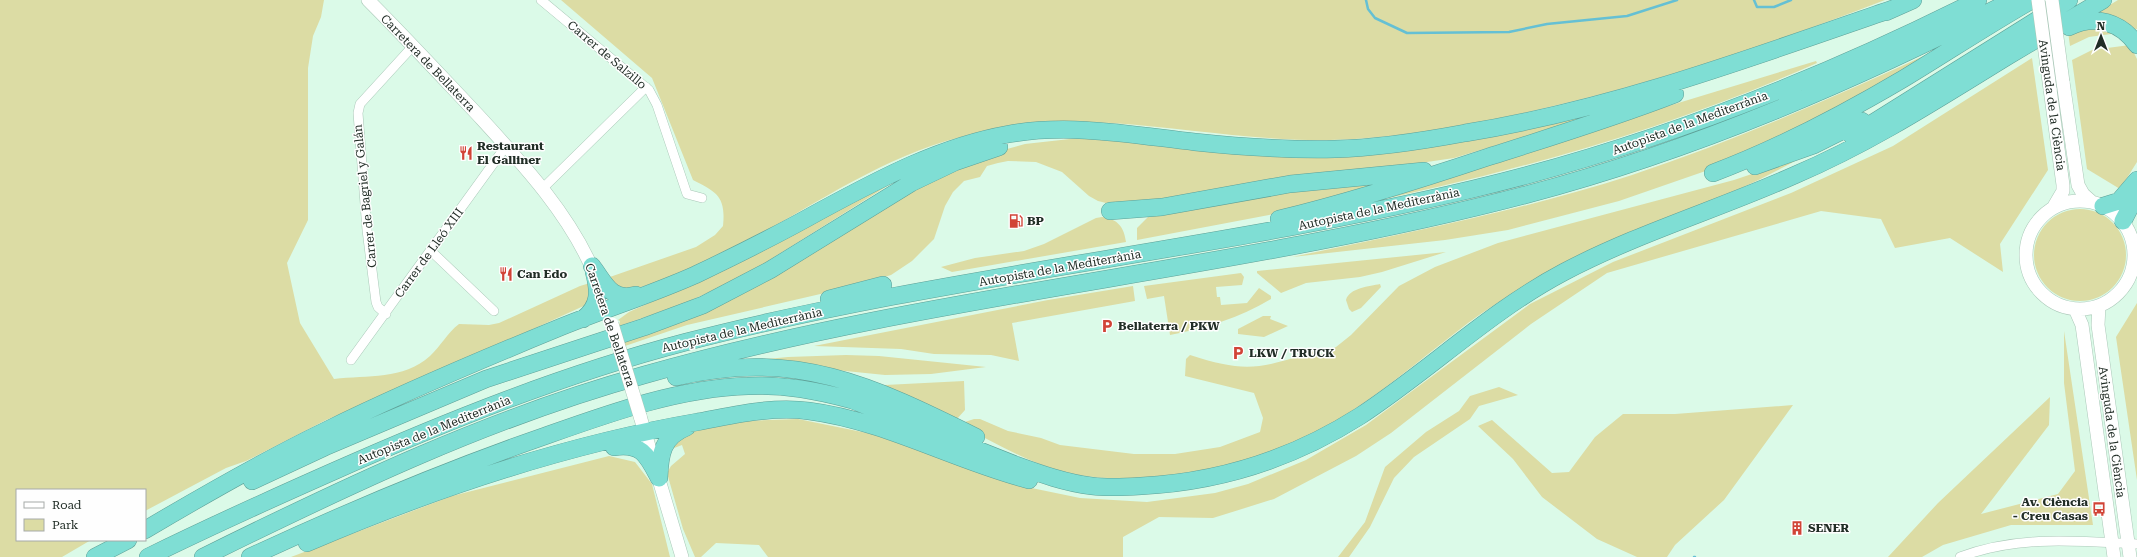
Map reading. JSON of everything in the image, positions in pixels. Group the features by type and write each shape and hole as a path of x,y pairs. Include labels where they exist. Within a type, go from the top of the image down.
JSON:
{"highway":[{"path":"1010,275 1083,256 1257,224 1360,198 1614,117 1822,40 1913,0"},
{"name":"Autopista de la Mediterrània","path":"148,557 265,502 447,423 583,372 723,333 852,306 1010,275 1091,263 1330,220 1479,188 1559,166 1678,129 1794,85 1878,49 1978,0"},
{"name":"Autopista de la Mediterrània","path":"203,557 432,449 502,421 577,395 716,356 851,326 974,302 1180,267 1344,236 1527,194 1648,158 1764,115 1857,76 2013,0"},
{"path":"2026,26 1951,67 1864,120 1837,134 1786,156 1715,175 1826,122 1903,79 2032,0"},
{"path":"1706,211 1794,168 1882,119 2069,0"},
{"path":"273,557 330,533 434,493 560,454 671,426 746,413 779,410 823,413 881,428 1011,476 1065,489 1099,494 1130,495 1185,488 1280,457 1333,432 1383,400 1489,319 1538,286 1591,258 1795,175 1880,134 1919,113 2009,56 2103,0"},
{"path":"579,321 598,319 608,321 610,317 774,236 886,176 918,161 964,145 1012,133 1058,128 1092,130 1253,147 1339,149 1412,142 1496,128 1586,108 1669,85 1895,8"},
{"path":"2009,56 2076,23 2091,21 2104,22 2117,26 2129,34 2137,45"},
{"path":"146,531 325,447 486,379 644,327 703,305 770,270 882,199 955,162 1003,145 1045,137 1085,133 1142,135"},
{"path":"1110,211 1162,207 1290,184 1434,169 1489,157"},
{"path":"2098,204 2118,201 2137,180"},
{"path":"2123,221 2137,194"},
{"path":"593,269 609,290 620,297 629,297 675,284"},
{"path":"146,530 213,490 324,431 434,381 579,321 593,310 597,300 593,269"},
{"path":"723,333 832,298 883,285"},
{"path":"432,449 503,430 584,402 658,381 728,368 774,367 811,372 872,389 1010,454 1054,472 1103,481 1162,485"},
{"path":"250,557 358,507 535,439 652,402 702,390 728,387 787,387 830,394 852,400 907,420 1016,465 1078,484 1105,487 1162,485 1221,475"},
{"path":"519,466 559,449 630,428 638,423 640,416 652,424 671,426"},
{"path":"659,478 660,456 668,440 681,429 706,420"},
{"path":"560,454 620,446 635,447 644,452 659,478"},
{"path":"95,557 126,541"}],"street":[{"name":"Carretera de Bellaterra","path":"368,0 506,146 542,188 568,226 593,269 610,317 646,432 682,557"},
{"name":"Carrer de Salzillo","path":"541,0 646,87 657,105 687,194 702,198"},
{"name":"Avinguda de la Ciència","path":"2038,0 2063,185 2063,191 2053,208"},
{"name":"Avinguda de la Ciència","path":"2052,0 2078,185 2083,194 2098,204"},
{"name":"Carrer de Bagriel y Galán","path":"386,314 378,307 376,302 364,200 358,113 360,104 413,46"},
{"path":"542,188 646,87"},
{"name":"Carrer de Lleó XIII","path":"351,360 386,314 506,146"},
{"path":"2072,202 2098,204 2123,221 2133,243 2135,256 2132,271 2120,292 2099,306 2075,309 2057,304 2043,295 2035,285 2028,268 2026,250 2030,235 2041,217 2053,208 2072,202"},
{"path":"431,251 494,311"},
{"name":"Avinguda de la Ciència","path":"2099,306 2098,325 2132,544 2130,557"},
{"name":"Avinguda de la Ciència","path":"2075,309 2082,325 2114,557"},
{"path":"1960,557 1987,548 2023,542 2058,540 2132,544"}],"green space":[{"path":"0,0 324,0 321,17 313,36 308,68 308,220 287,263 300,323 334,379 385,375 408,369 420,364 430,356 451,331 459,324 489,325 499,323 580,286 590,283 588,304 435,374 326,420 246,461 226,468 146,510 146,489 16,489 16,541 89,541 62,557 0,557"},
{"path":"561,0 1885,0 1759,46 1632,86 1518,114 1438,130 1357,139 1302,140 1139,125 1075,123 974,134 929,147 885,165 715,258 672,277 626,291 607,278 696,247 715,235 723,226 723,208 714,192 693,180 652,78"},
{"path":"2118,0 2137,0 2137,29 2130,31 2095,14"},
{"path":"2088,25 2118,33 2089,37 2070,46 2068,32"},
{"path":"2130,45 2137,59 2137,162 2120,189 2087,169 2072,60 2092,50"},
{"path":"1945,46 1900,76 1720,166 1619,201 1508,230 1445,240 1292,257 1420,230 1548,200 1632,175 1712,146 1790,115"},
{"path":"2032,58 2048,170 2000,244 2003,272 1950,238 1895,248 1881,219 1821,211 1607,273 1531,324 1391,433 1356,456 1274,499 1213,518 1159,517 1123,537 1123,557 768,557 759,545 716,543 701,557 695,557 683,529 667,473 671,466 685,454 682,445 669,450 671,445 695,430 743,421 798,419 872,434 1017,485 1080,498 1147,502 1215,493 1248,484 1306,460 1366,425 1530,304 1613,262 1791,193 1893,146"},
{"path":"1816,61 1817,63 1761,87 1646,129 1529,164 1350,206 1606,125"},
{"path":"1623,107 1454,158 1170,200 1110,204 1098,201 1089,196 1062,172 1036,162 1008,161 998,163 987,166 980,177 964,181 953,192 945,206 934,239 912,261 891,275 855,286 687,325 625,346 624,340 921,184 1007,149 1025,144 1088,137 1262,153"},
{"path":"1802,157 1735,191 1570,261 1550,271 1477,317 1361,405 1315,433 1260,456 1228,466 1195,473 1162,477 1101,478 1077,475 1025,458 943,416 884,389 885,385 964,381 965,410 956,420 962,423 974,419 980,419 1008,431 1041,438 1060,445 1134,454 1175,454 1220,447 1260,432 1263,418 1254,393 1185,376 1186,359 1190,355 1209,361 1239,366 1266,365 1314,351 1317,356 1336,347 1351,335 1399,286 1435,267 1498,243 1734,180"},
{"path":"900,178 744,276 683,304 619,326 620,321 618,320 629,312 696,282"},
{"path":"1395,180 1316,204 1269,215 1137,240 1137,228 1150,215 1263,191"},
{"path":"2071,209 2089,209 2106,216 2119,229 2126,246 2126,264 2119,281 2106,294 2089,301 2071,301 2054,294 2041,281 2034,264 2034,246 2041,229 2054,216"},
{"path":"1102,217 1116,222 1122,228 1126,242 952,272 941,267 975,258 1024,251 1044,244 1096,218"},
{"path":"1446,252 1382,272 1360,277 1306,283 1281,293 1257,273 1257,271"},
{"path":"1241,273 1244,277 1242,285 1216,287 1217,297 1220,297 1221,305 1247,303 1259,288 1271,296 1271,299 1247,312 1222,322 1170,335 1164,296 1147,299 1144,286"},
{"path":"1380,284 1381,287 1361,308 1352,312 1349,309 1346,300 1351,293 1360,288"},
{"path":"1133,286 1135,301 1012,323 1019,361 991,355 934,354 901,349 814,346 1048,300"},
{"path":"2137,303 2137,480 2116,337"},
{"path":"1263,316 1271,316 1270,319 1288,326 1264,337 1238,334 1238,329"},
{"path":"2064,331 2093,525 2011,525 1943,545 1922,557 1888,557 1938,503 2050,397 2049,425 1981,514 2058,494 2075,471 2064,383"},
{"path":"846,355 879,356 986,367 931,374 885,375 746,361 788,357"},
{"path":"1499,387 1518,395 1479,406 1470,419 1414,457 1394,478 1370,527 1349,557 1338,557 1365,522 1385,467 1426,432 1459,411 1470,396"},
{"path":"1793,405 1724,500 1675,545 1667,557 1637,557 1597,539 1542,497 1513,459 1478,426 1492,420 1552,473 1569,472 1595,437 1623,414 1675,414"},
{"path":"609,456 635,462 652,484 670,557 291,557 452,496"}],"waterway":[{"path":"1366,0 1368,9 1375,18 1407,33 1509,32 1547,24 1627,16 1677,0"},
{"path":"1754,0 1757,7 1774,7 1791,0"}],"place":[{"name":"Restaurant El Galliner","path":"466,153"},
{"name":"BP","path":"1016,221"},
{"name":"Can Edo","path":"506,274"},
{"name":"Bellaterra / PKW","path":"1107,326"},
{"name":"LKW / TRUCK","path":"1238,353"},
{"name":"Av. Ciència - Creu Casas","path":"2099,509"},
{"name":"SENER","path":"1797,528"}]}
